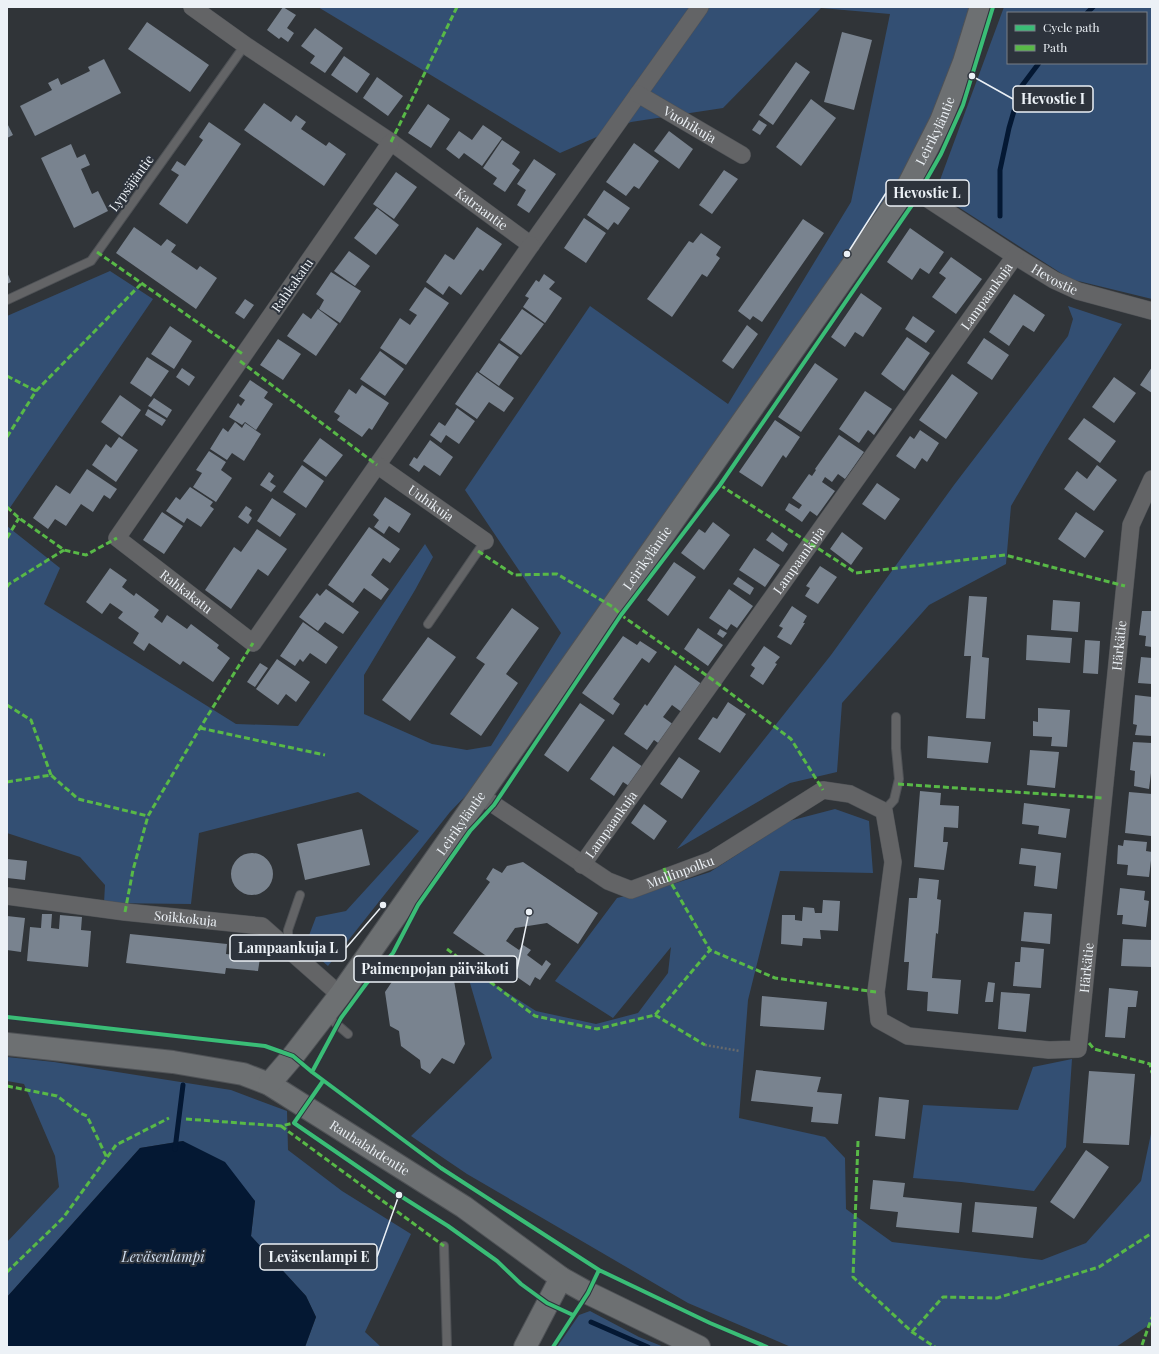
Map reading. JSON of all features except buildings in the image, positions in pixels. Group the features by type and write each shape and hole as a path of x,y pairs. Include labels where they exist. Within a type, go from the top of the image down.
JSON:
{"street":[{"name":"Katraantie","path":"192,7 246,45 392,142 531,245"},
{"path":"531,245 700,7"},
{"name":"Leirikyläntie","path":"269,1084 293,1056 340,995 908,186 941,121 964,62 981,7"},
{"name":"Vuohikuja","path":"638,94 742,155"},
{"name":"Rahkakatu","path":"392,142 117,538 253,643 531,245"},
{"name":"Hevostie","path":"908,186 1054,280 1078,291 1152,311"},
{"name":"Lampaankuja","path":"582,865 1015,256"},
{"name":"Uuhikuja","path":"377,465 485,541"},
{"name":"Härkätie","path":"884,811 893,862 876,992 879,1020 908,1036 1049,1050 1078,1049 1131,525 1152,479"},
{"name":"Mullinpolku","path":"481,796 582,865 608,881 631,890 712,860 823,790 850,794 884,811"},
{"name":"Soikkokuja","path":"7,896 125,912 262,926 340,995"},
{"name":"Rauhalahdentie","path":"7,1044 173,1062 243,1074 269,1084 464,1207 561,1278 588,1293 699,1347"},
{"path":"526,1347 561,1278"}],"lane":[{"name":"Lypsäjäntie","path":"7,300 91,261 246,45"},
{"path":"428,624 485,541"},
{"path":"884,811 894,800 899,779 896,748 896,717"},
{"path":"288,949 288,930 300,896"},
{"path":"326,1014 348,1034"},
{"path":"444,1246 447,1347"}],"path":[{"path":"705,1045 740,1051"}],"shaded area":[{"path":"318,7 976,7 904,182 476,785 450,812 328,966 305,946 316,917 346,911 419,831 358,792 199,833 191,904 104,903 105,885 80,857 7,833 7,526 60,568 44,604 236,724 298,726 425,544 433,557 364,675 364,714 432,744 467,750 491,746 561,633 465,490 590,306 728,404 851,202 890,14 821,8 723,108 631,122 560,153"},
{"path":"1004,7 1152,7 1152,299 1070,279 949,201 940,180"},
{"path":"110,271 153,299 7,512 7,316"},
{"path":"1068,306 1122,324 1011,506 1006,564 929,605 842,703 837,772 790,783 677,849 831,655 954,485 1068,336 1073,319"},
{"path":"835,809 869,821 873,873 780,871 748,1000 739,1118 825,1137 845,1158 846,1209 892,1242 1042,1260 1086,1243 1141,1181 1152,1129 1152,1323 1116,1347 791,1347 688,1303 467,1174 411,1136 492,1058 465,966 536,1011 596,1024 638,1013 668,973 671,947 613,1018 555,981 617,898 673,884 710,872 789,821"},
{"path":"7,1057 54,1062 231,1090 287,1111 288,1150 342,1191 411,1234 365,1332 381,1347 305,1347 316,1317 306,1296 251,1236 255,1201 183,1141 140,1148 7,1297 7,1242 59,1187 55,1156 24,1084 7,1081"},
{"path":"1072,1059 1066,1147 1034,1191 913,1178 923,1105 1018,1110 1033,1067"},
{"path":"590,1311 639,1337 664,1347 557,1347 579,1315"}],"water":[{"name":"Leväsenlampi","path":"183,1141 225,1162 255,1201 251,1236 306,1296 316,1317 305,1347 7,1347 7,1297 140,1148"}],"waterway":[{"path":"1088,12 1093,7"},
{"path":"1000,216 1000,170 1009,128 1021,87 1038,64"},
{"path":"175,1149 183,1085"},
{"path":"591,1322 648,1347"}],"marked path":[{"path":"391,142 457,7"},
{"path":"97,252 244,355"},
{"path":"36,391 142,283"},
{"path":"240,361 377,465"},
{"path":"7,376 36,391 7,437"},
{"path":"720,485 856,573 1005,555 1125,586"},
{"path":"7,507 19,518 64,550 86,555 117,538"},
{"path":"7,538 19,518"},
{"path":"7,587 9,584 64,550"},
{"path":"478,551 514,575 557,574 613,607 621,615 713,680 791,739 823,790"},
{"path":"125,912 133,870 148,816 200,728 253,643"},
{"path":"7,705 31,720 51,775"},
{"path":"200,728 325,755"},
{"path":"7,782 51,775 78,799 148,816"},
{"path":"898,784 1103,798"},
{"path":"664,868 667,876 710,950 775,978 876,992"},
{"path":"447,949 535,1016 597,1029 655,1015 710,950"},
{"path":"655,1015 705,1045"},
{"path":"1089,1043 1094,1049 1150,1064 1152,1073"},
{"path":"7,1086 57,1096 80,1113 87,1116 107,1158"},
{"path":"7,1272 63,1218 116,1145 169,1118"},
{"path":"186,1119 281,1126 294,1123"},
{"path":"281,1126 444,1246"},
{"path":"858,1141 853,1277 912,1332 935,1347"},
{"path":"912,1332 943,1297 997,1298 1099,1267 1152,1233"},
{"path":"1142,1345 1152,1317"}],"cycle path":[{"path":"312,1072 341,1018 366,984 393,953 418,905 470,831 494,805 621,615 720,485 912,205 941,154 963,105 993,7"},
{"path":"7,1017 265,1046 293,1056 312,1072 441,1168 599,1270 588,1293 553,1347"},
{"path":"323,1081 294,1123 399,1195 448,1226 497,1261 521,1284 547,1303 573,1315"},
{"path":"599,1270 710,1323 767,1347"}],"place":[{"name":"Hevostie I","path":"972,76"},
{"name":"Hevostie L","path":"847,254"},
{"name":"Lampaankuja L","path":"383,905"},
{"name":"Paimenpojan päiväkoti","path":"529,912"},
{"name":"Leväsenlampi E","path":"399,1195"}]}
